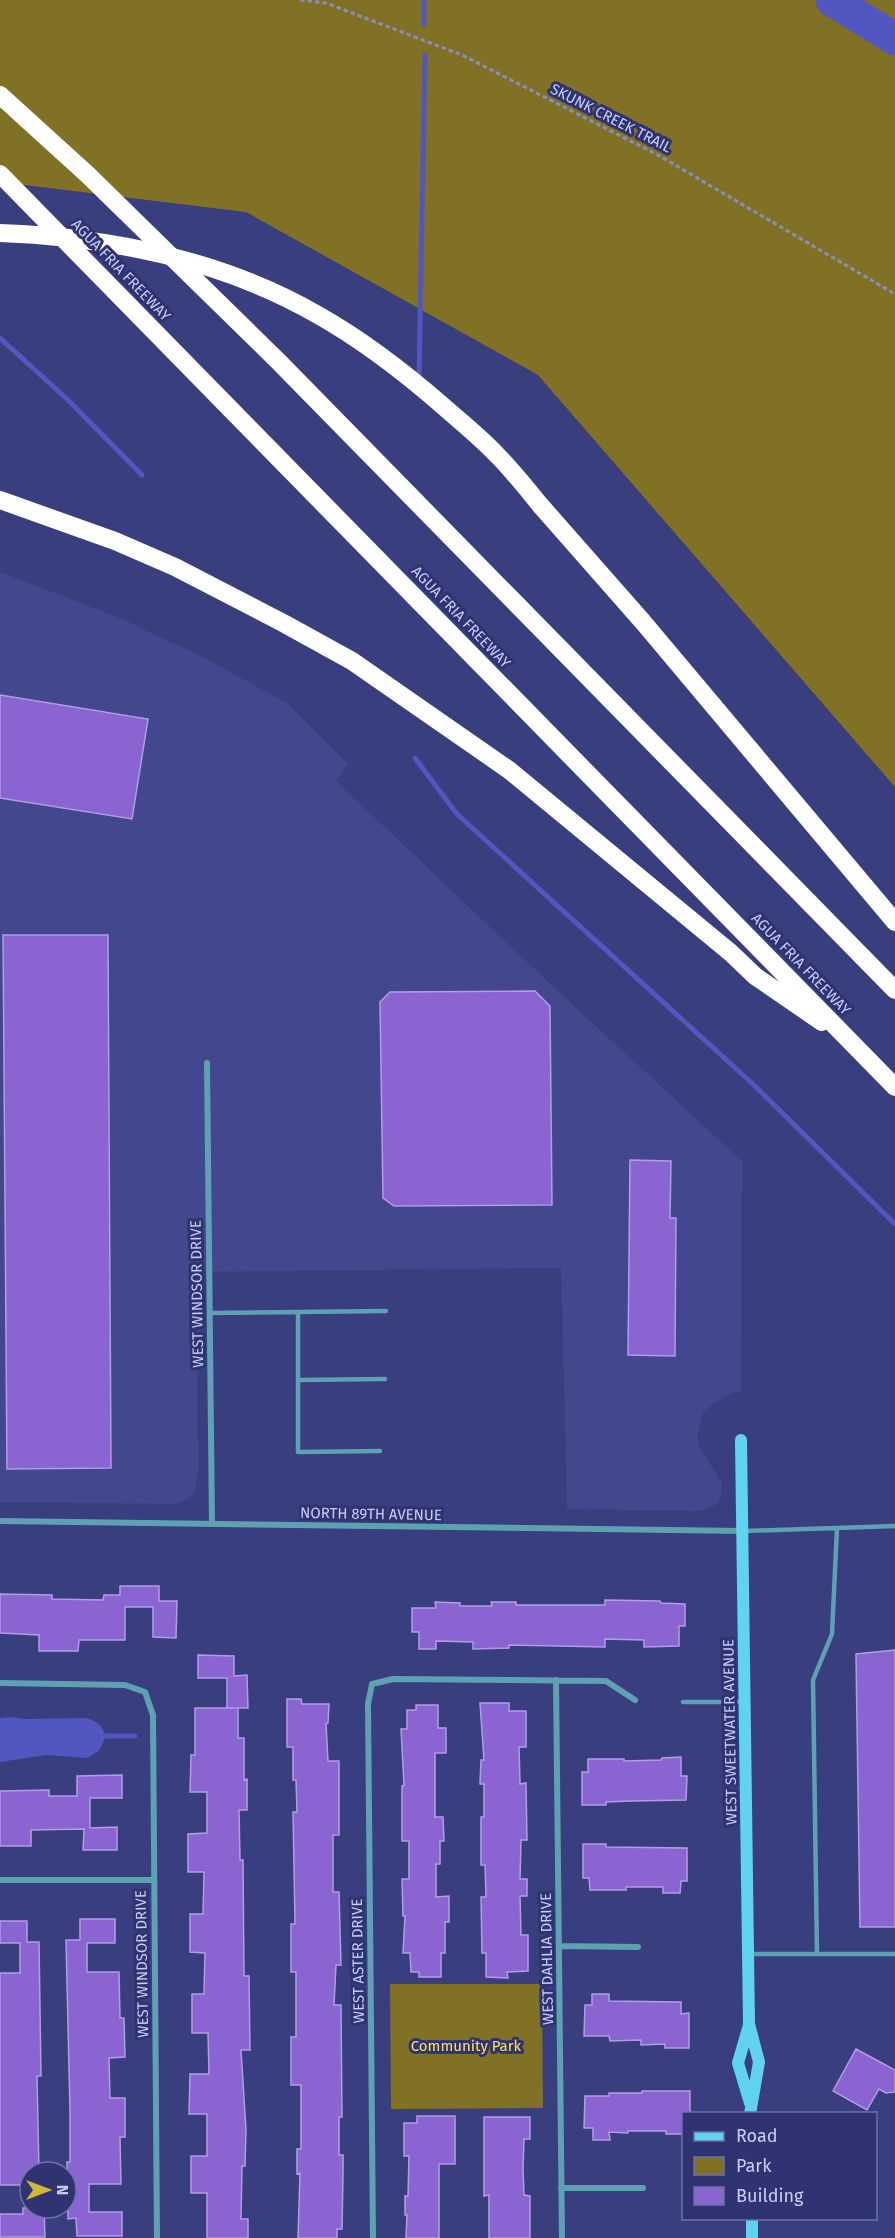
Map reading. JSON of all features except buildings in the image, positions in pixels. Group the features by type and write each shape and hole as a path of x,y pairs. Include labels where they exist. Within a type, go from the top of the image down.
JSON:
{"highway":[{"path":"0,94 88,175 279,361 895,990"},
{"name":"AGUA FRIA FREEWAY","path":"0,174 895,1087"},
{"path":"0,233 78,238 172,258 234,278 271,292 317,314 392,363 497,455 643,622 895,922"},
{"path":"0,500 115,541 175,567 352,661 509,770 731,953 755,976 855,1045"}],"street":[{"name":"WEST WINDSOR DRIVE","path":"207,1063 212,1524"},
{"name":"WEST SWEETWATER AVENUE","path":"741,1440 749,2024 759,2062 750,2110"},
{"name":"NORTH 89TH AVENUE","path":"0,1521 742,1531"},
{"name":"WEST ASTER DRIVE","path":"373,2238 368,1704 372,1684 393,1679 556,1680"},
{"path":"556,1680 606,1681 635,1700"},
{"name":"WEST DAHLIA DRIVE","path":"556,1680 562,2238"},
{"name":"WEST WINDSOR DRIVE","path":"0,1683 125,1685 145,1692 153,1714 157,2238"},
{"path":"0,1880 153,1880"},
{"path":"559,1946 638,1947"},
{"name":"WEST SWEETWATER AVENUE","path":"749,2024 738,2063 750,2110"},
{"path":"561,2188 643,2188"},
{"path":"752,2220 752,2238"}],"lane":[{"path":"210,1313 386,1311"},
{"path":"298,1312 298,1452 380,1451"},
{"path":"298,1380 385,1379"},
{"path":"742,1531 895,1526"},
{"path":"817,1954 813,1680 832,1634 837,1528"},
{"path":"683,1702 744,1702"},
{"path":"748,1954 895,1954"}],"path":[{"name":"SKUNK CREEK TRAIL","path":"300,0 326,3 462,55 658,155 895,294"}],"shaded area":[{"path":"0,572 118,617 207,659 287,703 348,764 336,781 742,1161 741,1392 734,1392 711,1405 703,1413 697,1436 699,1447 722,1483 721,1497 715,1505 701,1511 567,1509 561,1268 197,1272 198,1470 193,1494 182,1502 174,1504 0,1502"},
{"path":"0,1718 25,1719 87,1718 99,1725 106,1736 99,1751 87,1758 47,1755 0,1762"}],"green space":[{"path":"0,0 895,0 895,787 538,375 246,212 0,182"},
{"name":"Community Park","path":"390,1984 542,1984 543,2108 391,2109"}],"waterway":[{"path":"424,0 424,24"},
{"path":"832,0 895,39"},
{"path":"419,380 425,55"},
{"path":"0,338 68,400 142,475"},
{"path":"415,758 457,814 755,1086 895,1224"},
{"path":"101,1736 135,1736"}]}
